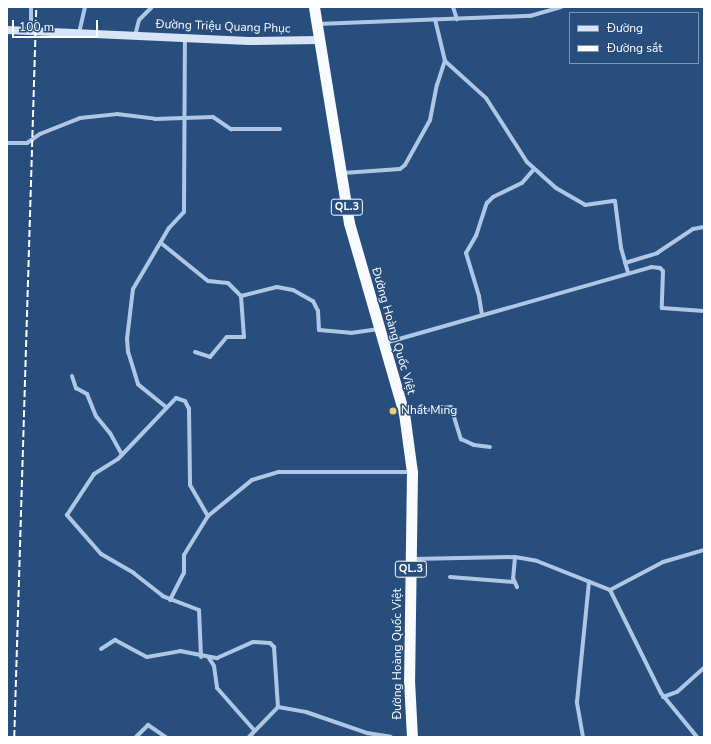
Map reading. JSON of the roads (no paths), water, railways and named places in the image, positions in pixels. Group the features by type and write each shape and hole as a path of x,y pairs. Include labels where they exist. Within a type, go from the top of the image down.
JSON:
{"highway":[{"name":"Đường Hoàng Quốc Việt","path":"314,7 349,223 404,413 412,472 412,559 409,680 412,737"}],"main road":[{"name":"Đường Triệu Quang Phục","path":"7,30 249,41 320,40"}],"street":[{"path":"31,7 31,30"},
{"path":"79,33 86,7"},
{"path":"135,36 139,20 152,7"},
{"path":"454,7 457,19"},
{"path":"538,7 540,13"},
{"path":"317,24 530,16 562,7"},
{"path":"341,173 404,166 430,120 437,85 445,62 435,19"},
{"path":"166,406 138,384 127,346 132,293 172,224 184,212 184,38"},
{"path":"445,62 486,98 534,169 560,191 585,205 596,205 614,200 624,263 628,273"},
{"path":"7,143 26,143 40,134 87,117 117,114 155,119 213,118 237,130 280,129"},
{"path":"482,316 479,296 466,253 476,236 487,203 493,197 522,183 534,169"},
{"path":"624,263 658,253 693,229 704,227"},
{"path":"161,243 208,281 228,282 241,296 244,337 227,337 210,357 195,352"},
{"path":"384,343 651,267 660,268 663,276 662,308 704,311"},
{"path":"241,296 277,287 285,288 313,301 318,311 319,330 351,333 379,329"},
{"path":"72,376 76,388 87,394 96,416 110,433 122,455"},
{"path":"201,657 198,610 170,600 101,554 68,519 67,512 94,474 122,455 166,406 176,398 188,404 191,449 190,485 208,516"},
{"path":"404,413 450,407 461,439 474,445 490,447"},
{"path":"170,600 184,573 184,555 208,516 244,484 269,473 412,472"},
{"path":"610,590 663,562 704,550"},
{"path":"515,557 514,582 517,587"},
{"path":"412,559 515,557 537,561 610,590 663,697 697,737"},
{"path":"450,578 514,582"},
{"path":"583,737 577,702 589,582"},
{"path":"101,649 115,640 147,657 180,651 209,658 228,656 253,642 273,644 278,707"},
{"path":"209,658 214,666 217,688 254,730"},
{"path":"663,697 677,692 704,668"},
{"path":"250,737 254,730 278,707"},
{"path":"278,707 314,714 367,735 391,737"},
{"path":"136,737 148,725 166,737"}],"railway":[{"path":"14,737 36,7"}],"place":[{"name":"Nhẩt Ming","path":"393,411"}]}
